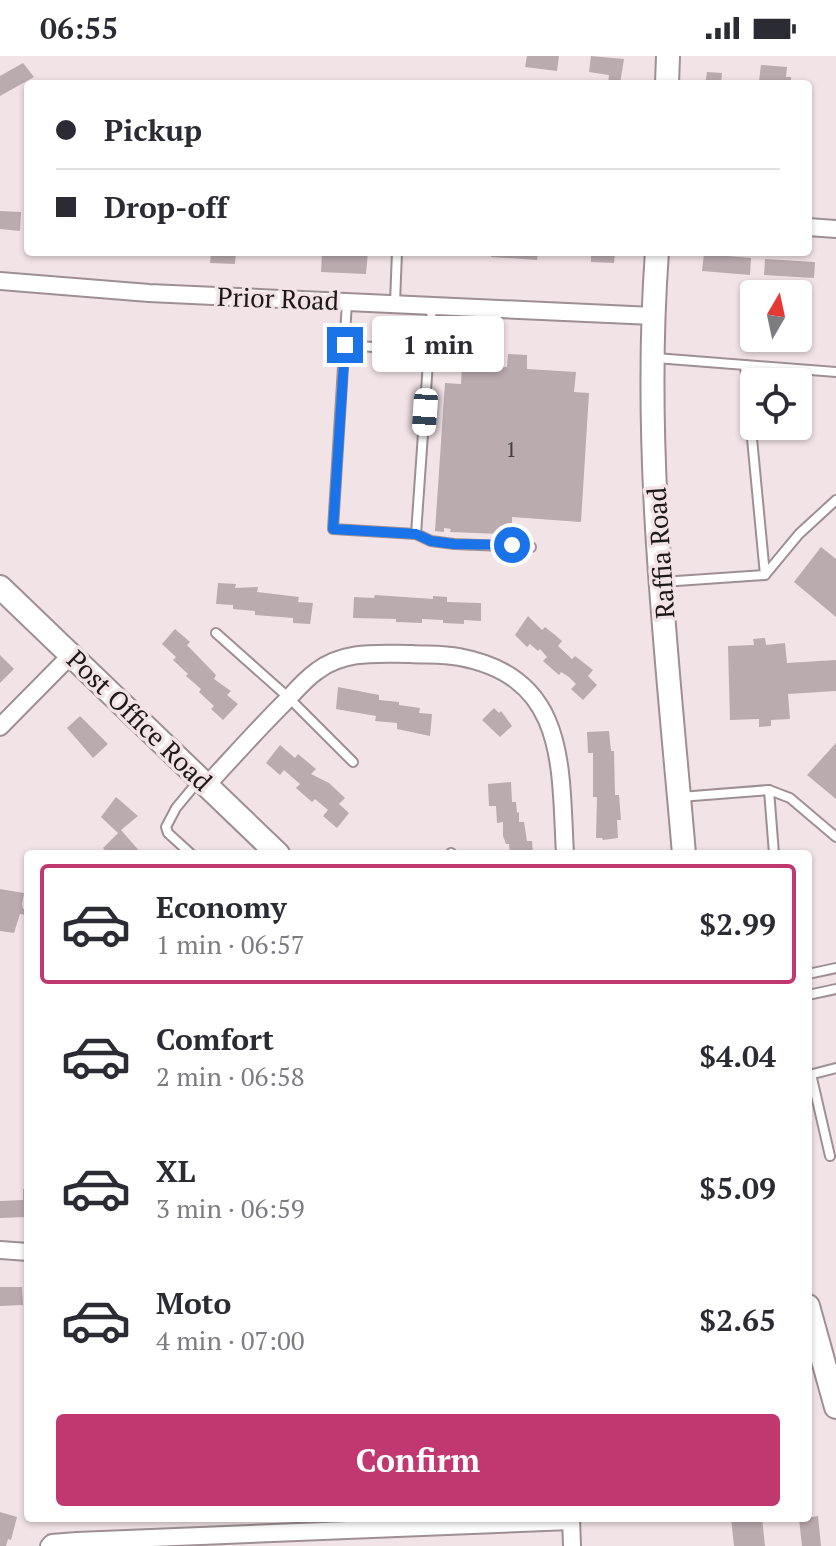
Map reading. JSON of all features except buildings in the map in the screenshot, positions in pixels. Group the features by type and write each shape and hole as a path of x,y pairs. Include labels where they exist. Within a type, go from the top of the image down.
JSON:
{"main road":[{"path":"667,80 668,56"},
{"name":"Raffia Road","path":"657,256 651,358 662,582 684,850"},
{"name":"Post Office Road","path":"0,587 274,850"},
{"path":"812,1319 836,1407"},
{"path":"812,1366 833,1387"}],"street":[{"path":"812,227 836,229"},
{"name":"Prior Road","path":"0,281 149,293 653,316"},
{"path":"0,727 71,655"},
{"path":"204,782 317,670 347,655 458,656 488,664 515,678 537,701 554,733 560,762 565,850"},
{"path":"0,1250 24,1252"},
{"path":"49,1546 52,1543 77,1541 524,1522"},
{"path":"571,1522 572,1546"}],"lane":[{"path":"395,303 397,256"},
{"path":"347,301 333,529 416,534 431,541 454,544 531,547"},
{"path":"416,534 432,304"},
{"path":"345,345 429,351"},
{"path":"651,358 836,372"},
{"path":"745,365 765,575"},
{"path":"662,582 765,575 799,534 836,500"},
{"path":"216,633 289,698 353,762"},
{"path":"187,850 168,833 166,827 176,808 204,782"},
{"path":"769,790 774,850"},
{"path":"680,797 769,790 790,798 836,837"},
{"path":"812,973 836,968"},
{"path":"812,994 836,989"},
{"path":"812,1074 836,1068"},
{"path":"812,1087 830,1156"}],"route":[{"path":"345,345 333,529 416,534 431,541 454,544 512,545"}]}
